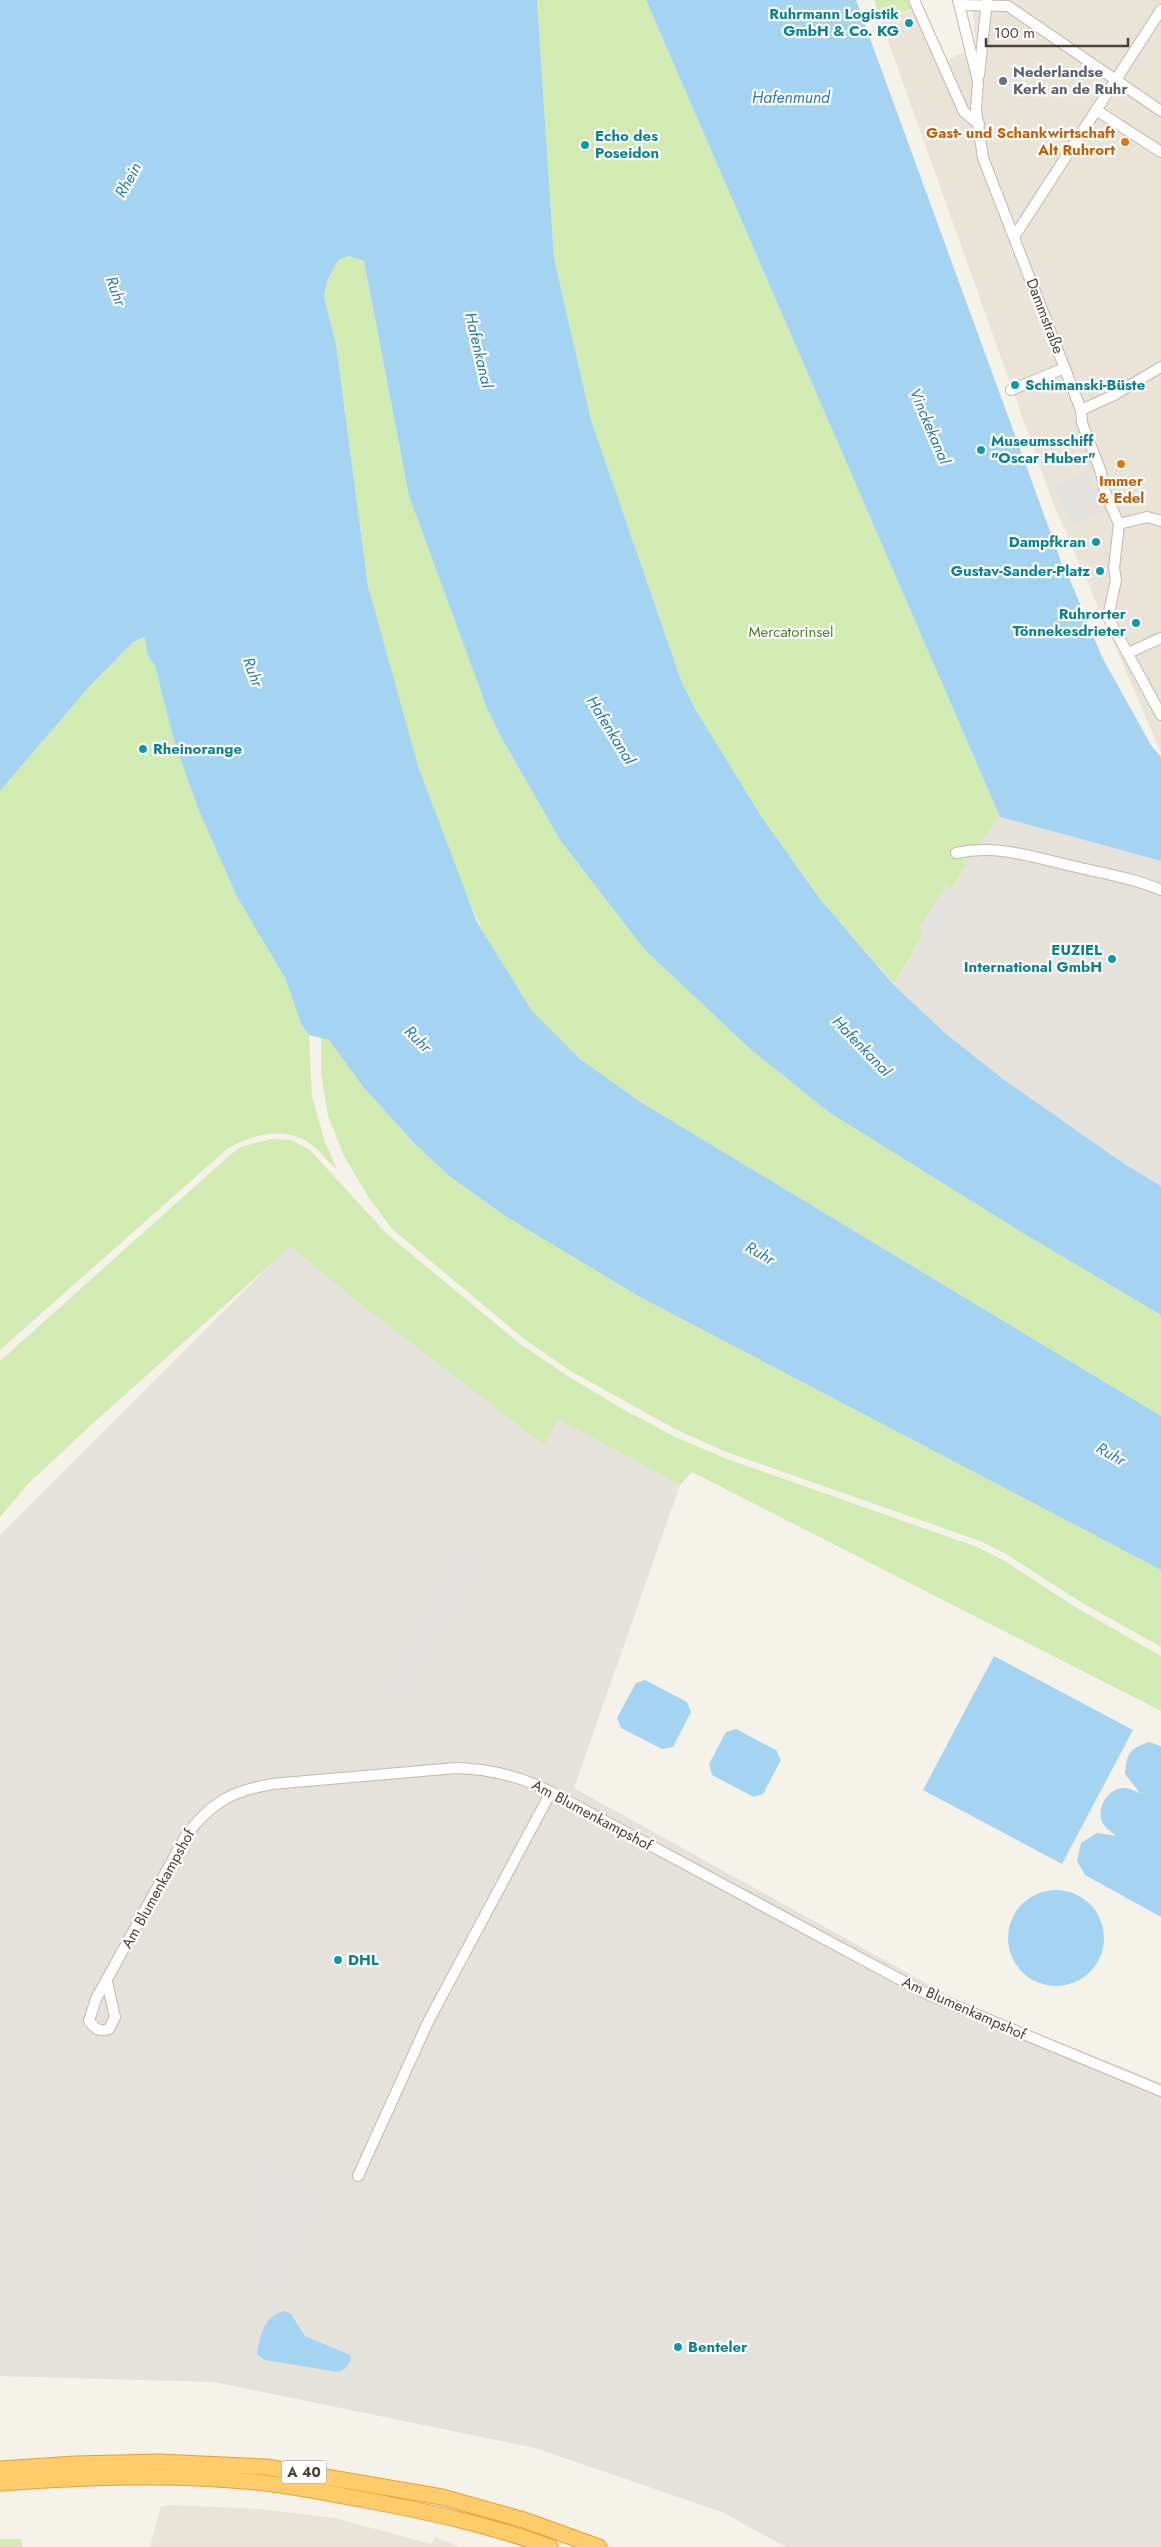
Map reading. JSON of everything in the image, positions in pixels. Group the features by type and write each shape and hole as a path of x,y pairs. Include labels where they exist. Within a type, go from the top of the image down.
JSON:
{"highway":[{"name":"A 40","path":"0,2469 75,2464 160,2462 267,2467 442,2497 524,2520 599,2547"},
{"name":"A 40","path":"0,2483 77,2478 158,2477 265,2483 438,2514 517,2535 550,2547"}],"street":[{"path":"914,0 964,112 979,124"},
{"path":"959,2 1010,3 1115,81 1161,110"},
{"name":"Dammstraße","path":"959,2 978,81 976,110 983,158 1081,410 1082,423 1101,472 1105,492 1119,524 1114,568 1116,580 1108,617 1161,715"},
{"path":"978,81 987,2"},
{"path":"1014,237 1161,10"},
{"path":"1096,110 1161,152"},
{"path":"1081,410 1114,395 1161,367"},
{"path":"1011,390 1065,368"},
{"path":"1119,524 1147,518 1161,521"},
{"path":"1128,653 1161,638"},
{"path":"956,853 976,848 1006,850 1122,878 1161,890"},
{"name":"Am Blumenkampshof","path":"107,1982 115,2017 109,2029 103,2031 96,2029 89,2021 91,2010 187,1834 216,1804 237,1793 272,1784 456,1768 498,1771 551,1792 927,1994 1161,2091"},
{"path":"358,2176 428,2022 551,1792"}],"shaded area":[{"path":"972,0 1161,0 1161,753 1051,498 881,21 922,7 944,61 976,47"},
{"path":"1080,429 1095,469 1086,472 1070,432"},
{"name":"Gustav-Sander-Platz","path":"1086,472 1093,489 1099,487 1108,510 1071,525 1054,485"},
{"path":"1000,817 1161,861 1161,1186 1123,1163 1003,1079 945,1033 894,985 976,848"},
{"path":"947,883 955,914 927,959 920,927"},
{"path":"308,1227 586,1434 680,1485 574,1788 962,2003 1161,2083 1161,2547 786,2547 722,2512 535,2448 214,2382 0,2376 0,1535"},
{"path":"460,1544 484,1556 404,1705 381,1692"},
{"path":"264,2160 324,2193 275,2290 255,2280 252,2182"},
{"path":"161,2506 260,2509 335,2518 431,2544 435,2537 460,2547 150,2547"}],"green space":[{"name":"Mercatorinsel","path":"537,0 646,0 1000,817 976,848 894,984 820,899 761,816 709,733 682,683 591,420 554,258"},
{"path":"874,0 911,0 914,8 881,21"},
{"path":"349,256 364,261 409,496 488,711 560,840 644,949 749,1048 830,1113 1026,1235 1161,1315 1161,1416 639,1101 596,1071 569,1049 543,1024 512,984 495,955 466,893 416,765 368,586 336,344 324,297 327,281 338,260"},
{"path":"146,637 148,656 155,666 174,741 199,811 237,897 285,978 301,1024 309,1035 312,1097 325,1142 337,1169 312,1145 292,1135 269,1134 258,1136 227,1149 0,1350 0,791 88,688 133,642"},
{"path":"321,1037 329,1040 364,1088 415,1144 448,1175 505,1216 640,1297 1161,1570 1161,1647 1081,1602 1006,1554 980,1541 729,1453 677,1430 569,1370 524,1339 392,1229 369,1198 344,1156 328,1116 321,1073"},
{"path":"270,1139 291,1140 310,1150 387,1234 519,1343 566,1375 621,1408 675,1437 727,1459 977,1547 1003,1560 1077,1608 1161,1656 1161,1711 692,1472 680,1485 558,1419 544,1445 352,1297 291,1246 89,1427 29,1483 0,1517 0,1361 231,1154 241,1147"},
{"path":"0,2539 21,2539 22,2547 0,2547"}],"water":[{"path":"0,0 537,0 554,258 591,420 682,683 697,712 761,816 820,899 894,985 945,1033 1003,1079 1123,1163 1161,1186 1161,1315 1026,1235 830,1113 749,1048 644,949 560,840 488,711 409,496 364,261 349,256 338,260 327,281 324,297 336,344 368,586 418,766 477,922 532,1011 580,1059 639,1101 1161,1416 1161,1570 640,1297 505,1216 448,1175 415,1144 364,1088 329,1040 309,1035 301,1024 285,978 237,897 199,811 174,741 155,666 148,656 145,637 133,642 88,688 0,791"},
{"name":"Hafenmund","path":"646,0 856,0 1066,575 1068,575 1102,657 1151,745 1161,757 1161,861 1000,817"},
{"path":"994,1656 1133,1730 1062,1864 923,1790"},
{"path":"645,1680 687,1702 691,1712 673,1747 662,1749 621,1728 617,1718 636,1683"},
{"path":"736,1729 776,1750 781,1760 763,1794 754,1797 712,1775 709,1764 726,1732"},
{"path":"1149,1742 1161,1746 1161,1917 1085,1875 1077,1861 1081,1843 1097,1833 1116,1836 1104,1825 1101,1819 1104,1801 1113,1791 1119,1789 1127,1788 1140,1793 1125,1774 1127,1761 1128,1756 1133,1750"},
{"path":"1056,1890 1074,1894 1090,1904 1100,1920 1104,1938 1100,1956 1090,1972 1074,1982 1056,1986 1038,1982 1022,1972 1012,1956 1008,1938 1012,1920 1022,1904 1038,1894"},
{"path":"285,2311 291,2314 305,2336 350,2355 351,2360 346,2368 338,2372 265,2360 257,2354 264,2327 272,2317"}],"place":[{"name":"Ruhrmann Logistik GmbH & Co. KG","path":"909,23"},
{"name":"Nederlandse Kerk an de Ruhr","path":"1003,81"},
{"name":"Gast- und Schankwirtschaft Alt Ruhrort","path":"1125,142"},
{"name":"Echo des Poseidon","path":"585,145"},
{"name":"Schimanski-Büste","path":"1015,385"},
{"name":"Museumsschiff \"Oscar Huber\"","path":"981,450"},
{"name":"Immer & Edel","path":"1121,464"},
{"name":"Dampfkran","path":"1096,542"},
{"name":"Gustav-Sander-Platz","path":"1100,571"},
{"name":"Ruhrorter Tönnekesdrieter","path":"1136,623"},
{"name":"Rheinorange","path":"143,749"},
{"name":"EUZIEL International GmbH","path":"1112,959"},
{"name":"DHL","path":"338,1960"},
{"name":"Benteler","path":"678,2347"}],"water label":[{"name":"Rhein","path":"128,180"},
{"name":"Ruhr","path":"116,291"},
{"name":"Hafenkanal","path":"479,350"},
{"name":"Vinckekanal","path":"930,426"},
{"name":"Ruhr","path":"253,672"},
{"name":"Hafenkanal","path":"611,730"},
{"name":"Ruhr","path":"418,1039"},
{"name":"Hafenkanal","path":"862,1046"},
{"name":"Ruhr","path":"760,1253"},
{"name":"Ruhr","path":"1111,1454"}]}
